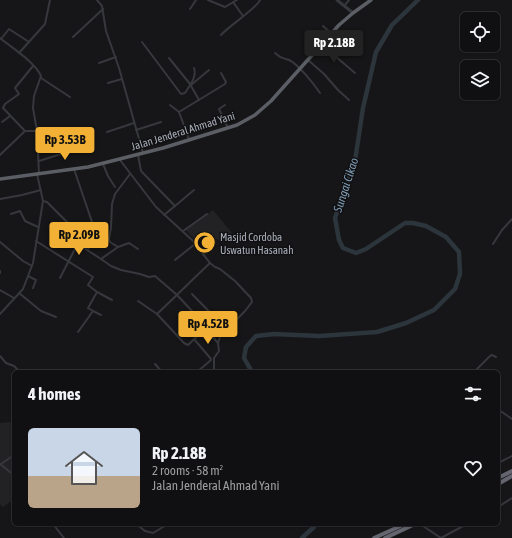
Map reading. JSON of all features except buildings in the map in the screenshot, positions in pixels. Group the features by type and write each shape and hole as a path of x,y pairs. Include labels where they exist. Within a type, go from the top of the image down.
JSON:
{"highway":[{"name":"Jalan Jenderal Ahmad Yani","path":"0,179 74,170 103,164 138,155 143,151 163,148 228,128 248,120 261,111 332,34 353,13 370,0"},
{"path":"500,477 512,471"},
{"path":"500,483 512,476"},
{"path":"374,538 401,526"},
{"path":"385,538 411,526"}],"street":[{"path":"19,53 45,24 50,0"},
{"path":"97,0 102,5 106,31 116,58 143,151"},
{"path":"190,9 196,0"},
{"path":"208,0 225,7 236,0"},
{"path":"221,34 258,4 260,0"},
{"path":"337,0 353,13"},
{"path":"344,6 348,0"},
{"path":"233,2 243,16"},
{"path":"73,37 103,9"},
{"path":"323,26 332,34"},
{"path":"30,42 9,29 0,39 33,66 39,72 41,78 70,97"},
{"path":"142,42 181,94 185,93 190,85 195,74 194,68"},
{"path":"322,45 354,72"},
{"path":"275,53 283,60 288,60 300,70 320,93"},
{"path":"99,63 116,58"},
{"path":"169,58 190,85 199,100"},
{"path":"308,60 349,100"},
{"path":"25,131 4,109 4,106 19,94 15,88 33,66"},
{"path":"190,85 209,70"},
{"path":"179,112 226,83 221,73"},
{"path":"0,314 23,289 32,266 43,201 38,174 39,160 37,131 33,114 33,101 41,78"},
{"path":"108,83 122,79"},
{"path":"170,105 179,112 189,139"},
{"path":"225,105 219,109 228,128"},
{"path":"2,122 10,116"},
{"path":"136,130 161,122"},
{"path":"107,132 134,123"},
{"path":"0,155 25,131 37,131"},
{"path":"39,160 86,146"},
{"path":"138,155 141,171 175,206"},
{"path":"119,159 152,202 164,215 183,231 210,263 235,281 252,300 245,311 220,337 218,343 219,352 199,370"},
{"path":"103,164 115,187"},
{"path":"74,170 92,222 88,250"},
{"path":"118,247 110,242 109,239 112,228 112,204 115,194 130,174"},
{"path":"0,200 40,190"},
{"path":"164,215 194,190"},
{"path":"43,201 47,202 72,227 80,232"},
{"path":"11,214 20,211 25,221 38,227"},
{"path":"183,231 207,214"},
{"path":"493,244 502,230 512,219"},
{"path":"72,227 67,236 111,266 148,277 155,276 177,295 205,325 205,329 218,343"},
{"path":"36,240 92,276 88,286 112,300"},
{"path":"0,242 23,261 32,266"},
{"path":"101,259 118,247 129,243 138,249"},
{"path":"60,278 78,244"},
{"path":"175,260 195,244"},
{"path":"157,314 210,263"},
{"path":"28,276 36,280 33,288"},
{"path":"0,290 14,298"},
{"path":"97,292 88,308 101,315"},
{"path":"19,294 41,310 56,317"},
{"path":"192,294 227,330"},
{"path":"138,301 157,314 184,343 188,345 205,329"},
{"path":"78,332 93,311"},
{"path":"194,339 212,359 214,370"},
{"path":"476,370 490,356 492,355 496,357"},
{"path":"0,356 6,363 14,366 18,370"},
{"path":"155,364 160,370"},
{"path":"500,411 512,419"},
{"path":"12,456 0,464 12,473"},
{"path":"500,462 512,456"},
{"path":"500,506 512,498"},
{"path":"55,526 64,538"},
{"path":"139,526 150,533 164,526"},
{"path":"423,526 441,538 463,526"}],"shaded area":[{"path":"213,210 232,233 221,241 216,239 203,249 185,229"},
{"path":"10,422 12,424 12,500 3,507 0,504 0,423"}],"waterway":[{"name":"Sungai Cikao","path":"251,370 244,358 246,347 256,336 274,334 319,336 377,332 406,323 434,310 455,289 460,274 459,252 446,237 426,226 405,223 366,249 356,253 343,248 339,240 335,218 355,161 363,108 376,52 392,25 418,0"},
{"name":"Sungai Cikao","path":"302,538 314,526"}],"place":[{"name":"Masjid Cordoba Uswatun Hasanah","path":"204,243"}]}
